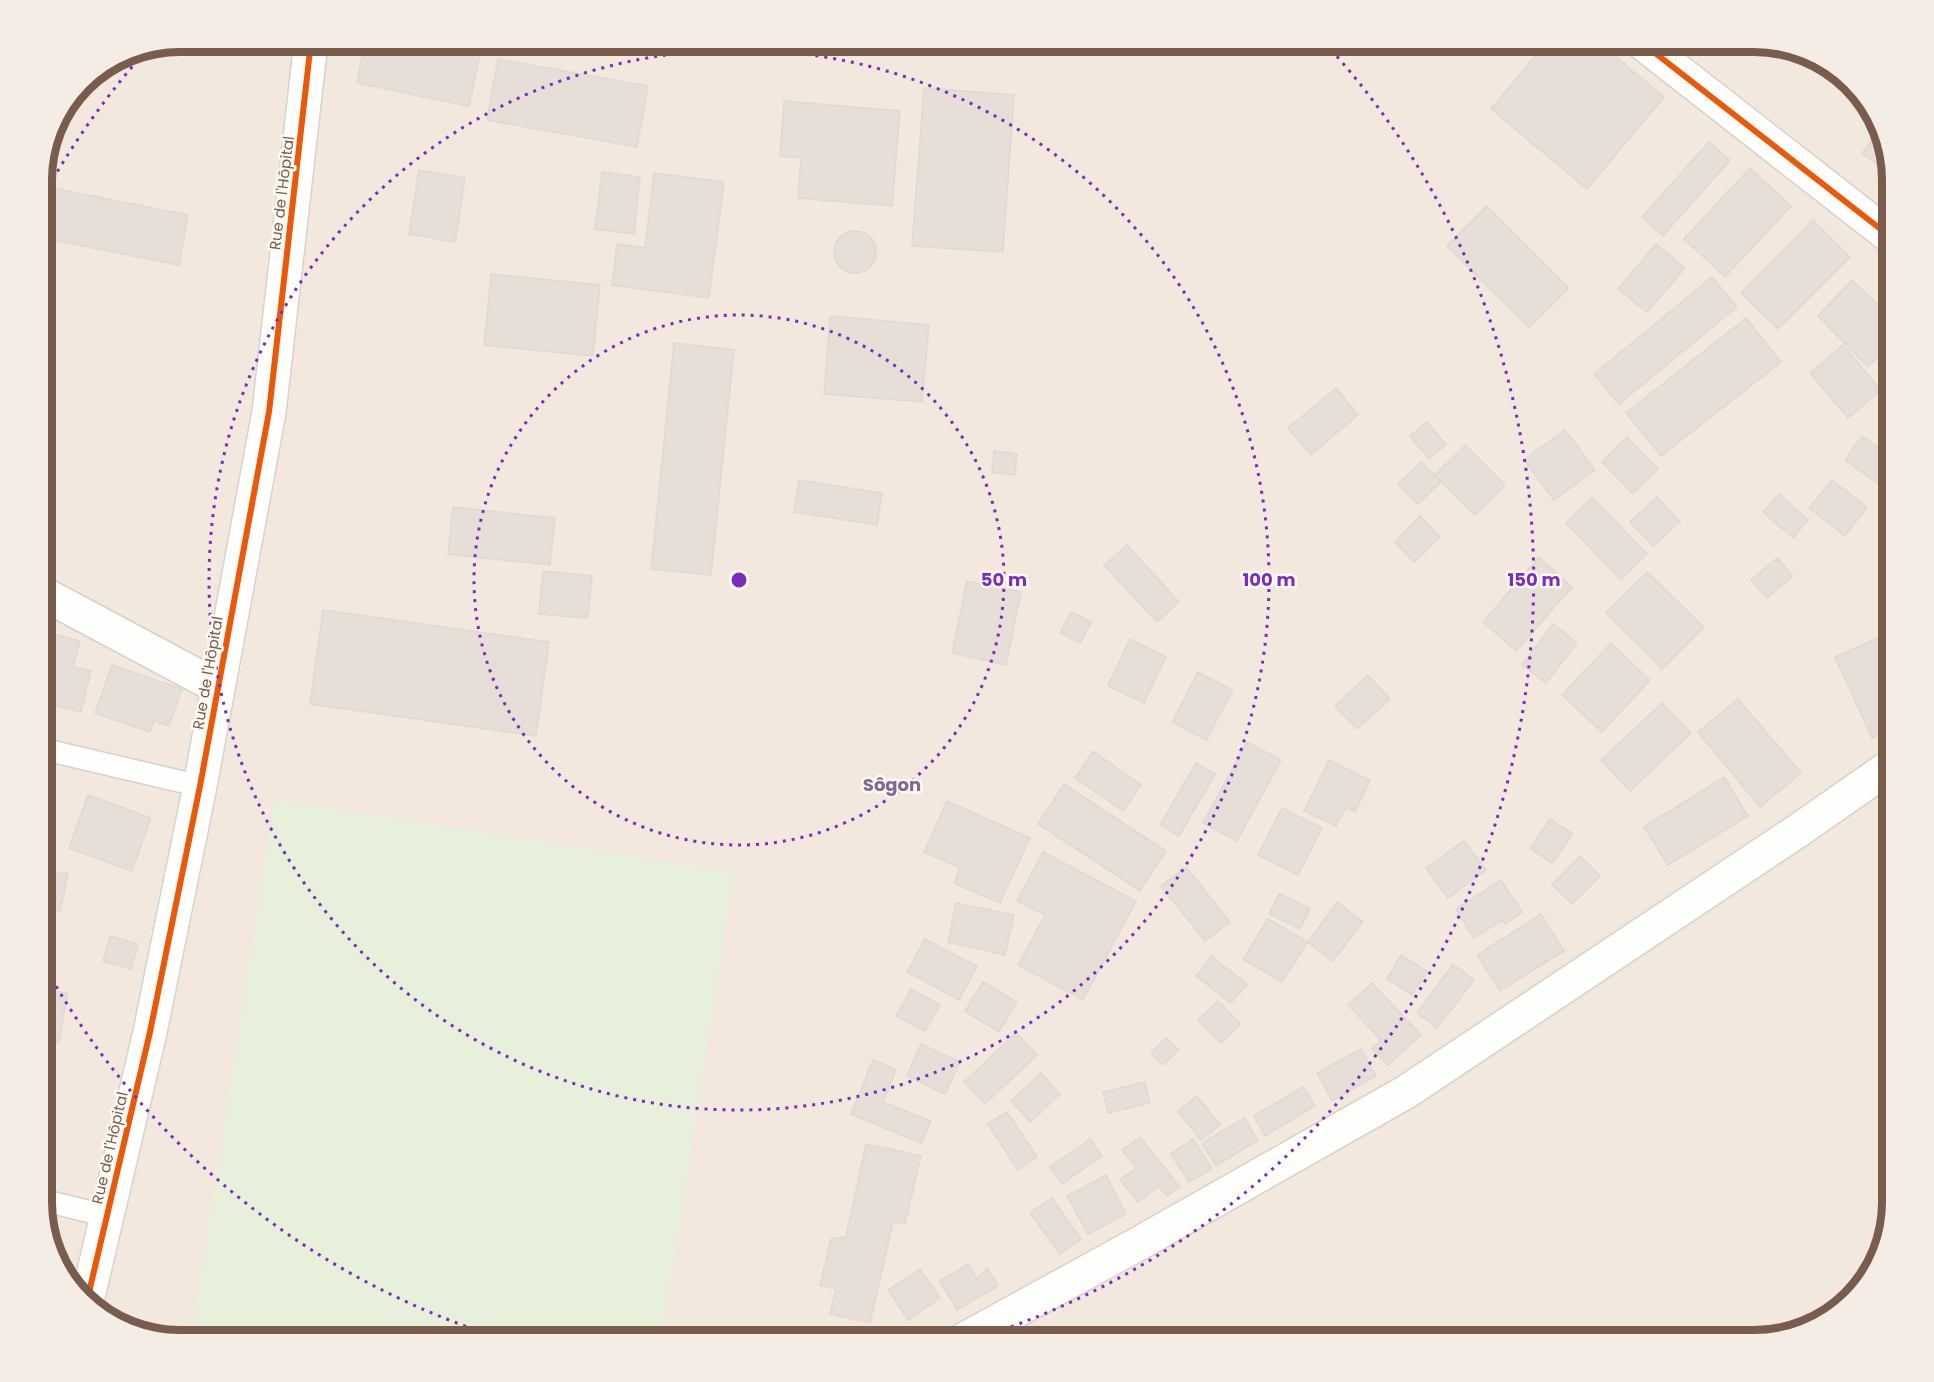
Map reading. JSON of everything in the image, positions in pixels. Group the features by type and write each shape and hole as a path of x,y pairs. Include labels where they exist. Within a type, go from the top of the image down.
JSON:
{"street":[{"name":"Rue de l'Hôpital","path":"89,1291 150,1032 200,786 269,412 310,52"},
{"path":"1654,52 1882,230"},
{"path":"53,599 218,687"},
{"path":"981,1330 1138,1245 1406,1092 1882,772"}],"lane":[{"path":"53,752 200,786"},
{"path":"53,1203 107,1216"}],"shaded area":[{"path":"180,52 1754,52 1795,59 1832,79 1855,102 1868,124 1879,155 1882,180 1882,1202 1875,1243 1855,1280 1825,1308 1803,1320 1754,1330 180,1330 139,1323 102,1303 74,1273 62,1251 53,1210 53,172 59,139 74,109 90,90 109,74 124,66 139,59"}],"green space":[{"path":"275,800 733,873 663,1330 193,1330"}],"building":[{"path":"363,52 480,53 469,106 357,83"},
{"path":"1539,52 1610,52 1664,97 1587,189 1491,109"},
{"path":"498,59 648,86 637,147 487,120"},
{"path":"924,88 1014,95 1003,252 912,246"},
{"path":"784,101 900,111 892,206 798,198 801,158 780,156"},
{"path":"1874,137 1880,168 1862,153"},
{"path":"1709,142 1730,160 1663,236 1642,217"},
{"path":"1750,168 1791,206 1725,277 1684,239"},
{"path":"419,170 465,178 455,242 409,234"},
{"path":"602,172 640,177 634,234 595,229"},
{"path":"654,173 724,182 709,298 612,285 617,244 645,248"},
{"path":"53,188 188,215 179,265 53,240"},
{"path":"1487,206 1569,288 1529,328 1447,246"},
{"path":"1813,220 1850,257 1778,329 1741,293"},
{"path":"855,231 870,237 876,252 870,267 855,273 840,267 834,252 840,237"},
{"path":"1656,244 1685,268 1647,312 1618,289"},
{"path":"491,274 600,285 593,356 484,345"},
{"path":"1712,277 1737,307 1619,404 1594,374"},
{"path":"1852,280 1882,308 1882,352 1868,367 1818,316"},
{"path":"830,316 929,325 922,402 824,394"},
{"path":"1746,318 1781,362 1661,456 1626,413"},
{"path":"674,343 734,350 711,575 651,569"},
{"path":"1843,345 1881,390 1848,418 1810,373"},
{"path":"1336,388 1358,415 1311,455 1288,428"},
{"path":"1427,422 1446,445 1429,459 1410,436"},
{"path":"1565,430 1595,470 1554,500 1524,460"},
{"path":"1862,436 1882,450 1882,486 1845,460"},
{"path":"1627,437 1658,469 1633,494 1602,462"},
{"path":"1465,445 1505,485 1475,515 1435,475"},
{"path":"994,451 1017,454 1015,475 992,472"},
{"path":"1421,462 1441,482 1418,504 1398,484"},
{"path":"799,480 882,493 877,525 794,512"},
{"path":"1832,480 1867,507 1845,536 1809,508"},
{"path":"1779,494 1808,520 1793,538 1763,512"},
{"path":"1592,497 1647,554 1621,580 1566,523"},
{"path":"1657,497 1680,522 1653,546 1630,522"},
{"path":"453,507 555,518 550,565 448,554"},
{"path":"1420,516 1440,537 1414,562 1395,542"},
{"path":"1127,545 1179,602 1157,622 1104,565"},
{"path":"1539,557 1572,587 1516,651 1483,622"},
{"path":"1777,558 1793,576 1767,598 1751,580"},
{"path":"543,571 592,576 588,618 539,614"},
{"path":"1647,572 1704,627 1662,669 1606,613"},
{"path":"967,581 1021,592 1006,665 952,653"},
{"path":"323,610 549,642 536,736 310,704"},
{"path":"1071,612 1092,622 1080,643 1060,633"},
{"path":"1553,624 1577,643 1546,683 1522,665"},
{"path":"53,634 80,641 73,667 91,671 81,712 53,705"},
{"path":"1882,636 1882,734 1872,738 1835,657"},
{"path":"1130,639 1166,657 1144,703 1108,686"},
{"path":"1611,643 1650,680 1602,732 1562,695"},
{"path":"112,665 182,689 169,726 154,721 150,732 95,713"},
{"path":"1198,672 1233,690 1206,740 1172,722"},
{"path":"1368,675 1390,699 1357,729 1335,706"},
{"path":"1738,699 1801,773 1760,807 1698,732"},
{"path":"1662,703 1691,733 1630,791 1601,760"},
{"path":"1247,742 1281,760 1237,841 1203,823"},
{"path":"1093,751 1141,785 1123,811 1075,778"},
{"path":"1329,760 1370,780 1355,812 1346,807 1336,826 1304,811"},
{"path":"1196,763 1215,774 1179,836 1160,825"},
{"path":"1724,777 1748,816 1668,865 1644,827"},
{"path":"1064,784 1166,851 1140,891 1038,824"},
{"path":"88,795 151,818 132,871 69,848"},
{"path":"947,801 1030,838 1000,903 954,883 960,868 924,852"},
{"path":"1282,808 1322,828 1298,875 1258,855"},
{"path":"1550,819 1573,834 1552,863 1530,848"},
{"path":"1464,841 1486,870 1448,898 1426,868"},
{"path":"1043,852 1136,901 1083,1000 1018,965 1045,915 1017,901"},
{"path":"1580,856 1600,876 1572,904 1552,885"},
{"path":"1186,867 1230,922 1205,941 1161,886"},
{"path":"53,871 68,874 60,911 53,909"},
{"path":"1501,880 1522,912 1505,924 1502,920 1474,938 1456,909"},
{"path":"1279,894 1310,908 1300,929 1269,914"},
{"path":"1337,902 1363,922 1333,961 1308,942"},
{"path":"956,903 1014,915 1005,955 948,942"},
{"path":"1541,914 1564,951 1500,991 1477,955"},
{"path":"1268,919 1308,942 1282,982 1243,959"},
{"path":"110,936 138,944 131,969 103,961"},
{"path":"925,939 977,966 959,1000 907,972"},
{"path":"1401,955 1427,971 1412,995 1387,979"},
{"path":"1211,956 1247,984 1231,1003 1196,976"},
{"path":"1453,964 1474,980 1437,1028 1417,1013"},
{"path":"983,982 1017,1002 999,1032 965,1011"},
{"path":"1372,983 1421,1035 1388,1065 1372,1048 1381,1040 1348,1005"},
{"path":"911,989 940,1005 925,1031 896,1016"},
{"path":"53,991 67,993 59,1043 53,1042"},
{"path":"1218,1001 1241,1024 1221,1043 1198,1020"},
{"path":"1016,1033 1037,1055 985,1104 964,1082"},
{"path":"1166,1038 1179,1050 1163,1065 1151,1053"},
{"path":"921,1044 960,1062 945,1094 907,1076"},
{"path":"1361,1049 1376,1076 1332,1101 1317,1073"},
{"path":"873,1060 896,1070 883,1102 931,1121 921,1143 851,1114"},
{"path":"1041,1073 1060,1094 1031,1122 1011,1101"},
{"path":"1145,1082 1150,1103 1108,1113 1103,1092"},
{"path":"1303,1087 1315,1106 1265,1136 1254,1116"},
{"path":"1197,1096 1220,1125 1201,1140 1178,1111"},
{"path":"1007,1112 1037,1157 1018,1170 988,1124"},
{"path":"1244,1118 1258,1140 1216,1166 1202,1143"},
{"path":"1140,1137 1180,1187 1167,1196 1158,1187 1138,1202 1120,1180 1136,1168 1122,1150"},
{"path":"1090,1139 1102,1156 1062,1184 1050,1167"},
{"path":"1193,1139 1212,1169 1189,1182 1171,1154"},
{"path":"866,1144 921,1156 905,1224 893,1222 870,1323 830,1314 836,1289 820,1285 831,1239 846,1237"},
{"path":"1106,1175 1126,1214 1088,1234 1067,1196"},
{"path":"1052,1198 1081,1239 1060,1254 1030,1213"},
{"path":"968,1264 977,1279 987,1268 998,1286 957,1310 940,1281"},
{"path":"920,1269 940,1298 908,1320 888,1290"}],"cycle path":[{"path":"89,1291 150,1032 200,786 269,412 310,52"},
{"path":"1654,52 1882,230"}],"district":[{"name":"Sôgon","path":"892,785"}]}
